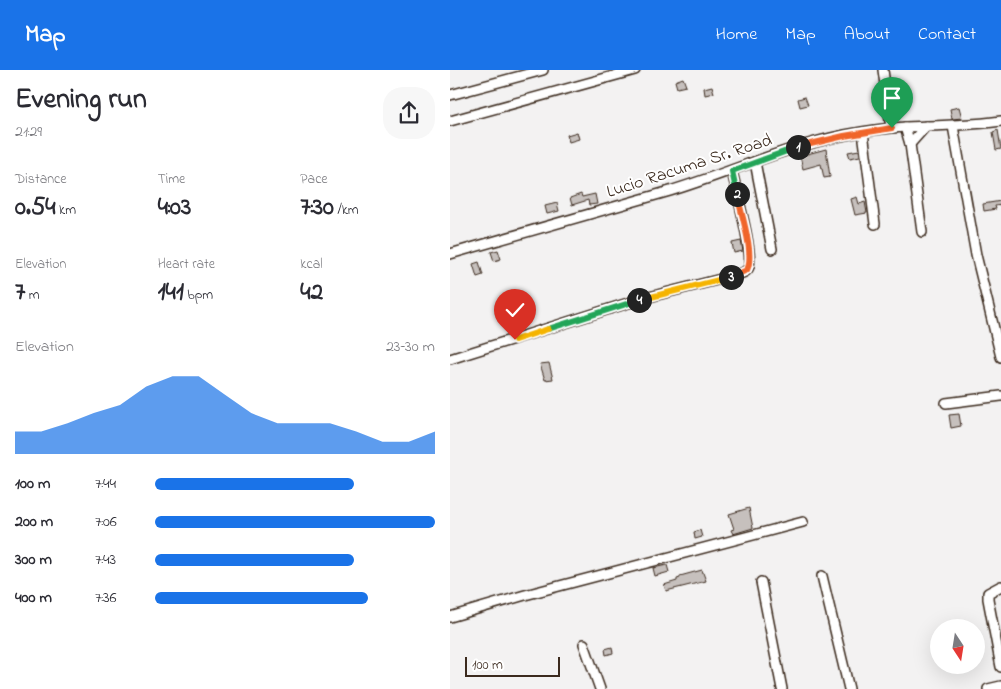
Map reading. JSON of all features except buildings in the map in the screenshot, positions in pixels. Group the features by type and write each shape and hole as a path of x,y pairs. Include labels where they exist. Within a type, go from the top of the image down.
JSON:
{"street":[{"path":"450,95 543,70"},
{"path":"450,121 635,70"},
{"path":"883,70 892,128"},
{"name":"Lucio Racuma Sr. Road","path":"450,254 678,188 795,148 863,132 892,128 952,126 1001,121"},
{"path":"910,144 926,126"},
{"path":"952,126 976,255 1001,357"},
{"path":"905,127 910,144 922,232"},
{"path":"863,132 875,224"},
{"path":"755,162 772,249"},
{"path":"450,359 641,299 737,275 747,270 749,266 749,249 732,171"},
{"path":"946,403 1001,396"},
{"path":"450,617 525,595 803,522"},
{"path":"822,576 849,689"},
{"path":"761,582 782,689"},
{"path":"1001,586 988,593 988,599 1001,667"},
{"path":"584,644 600,689"},
{"path":"988,689 1001,686"}],"route":[{"path":"515,340 641,299 737,275 747,270 749,266 749,249 732,171 795,148 844,136 892,128"}]}
